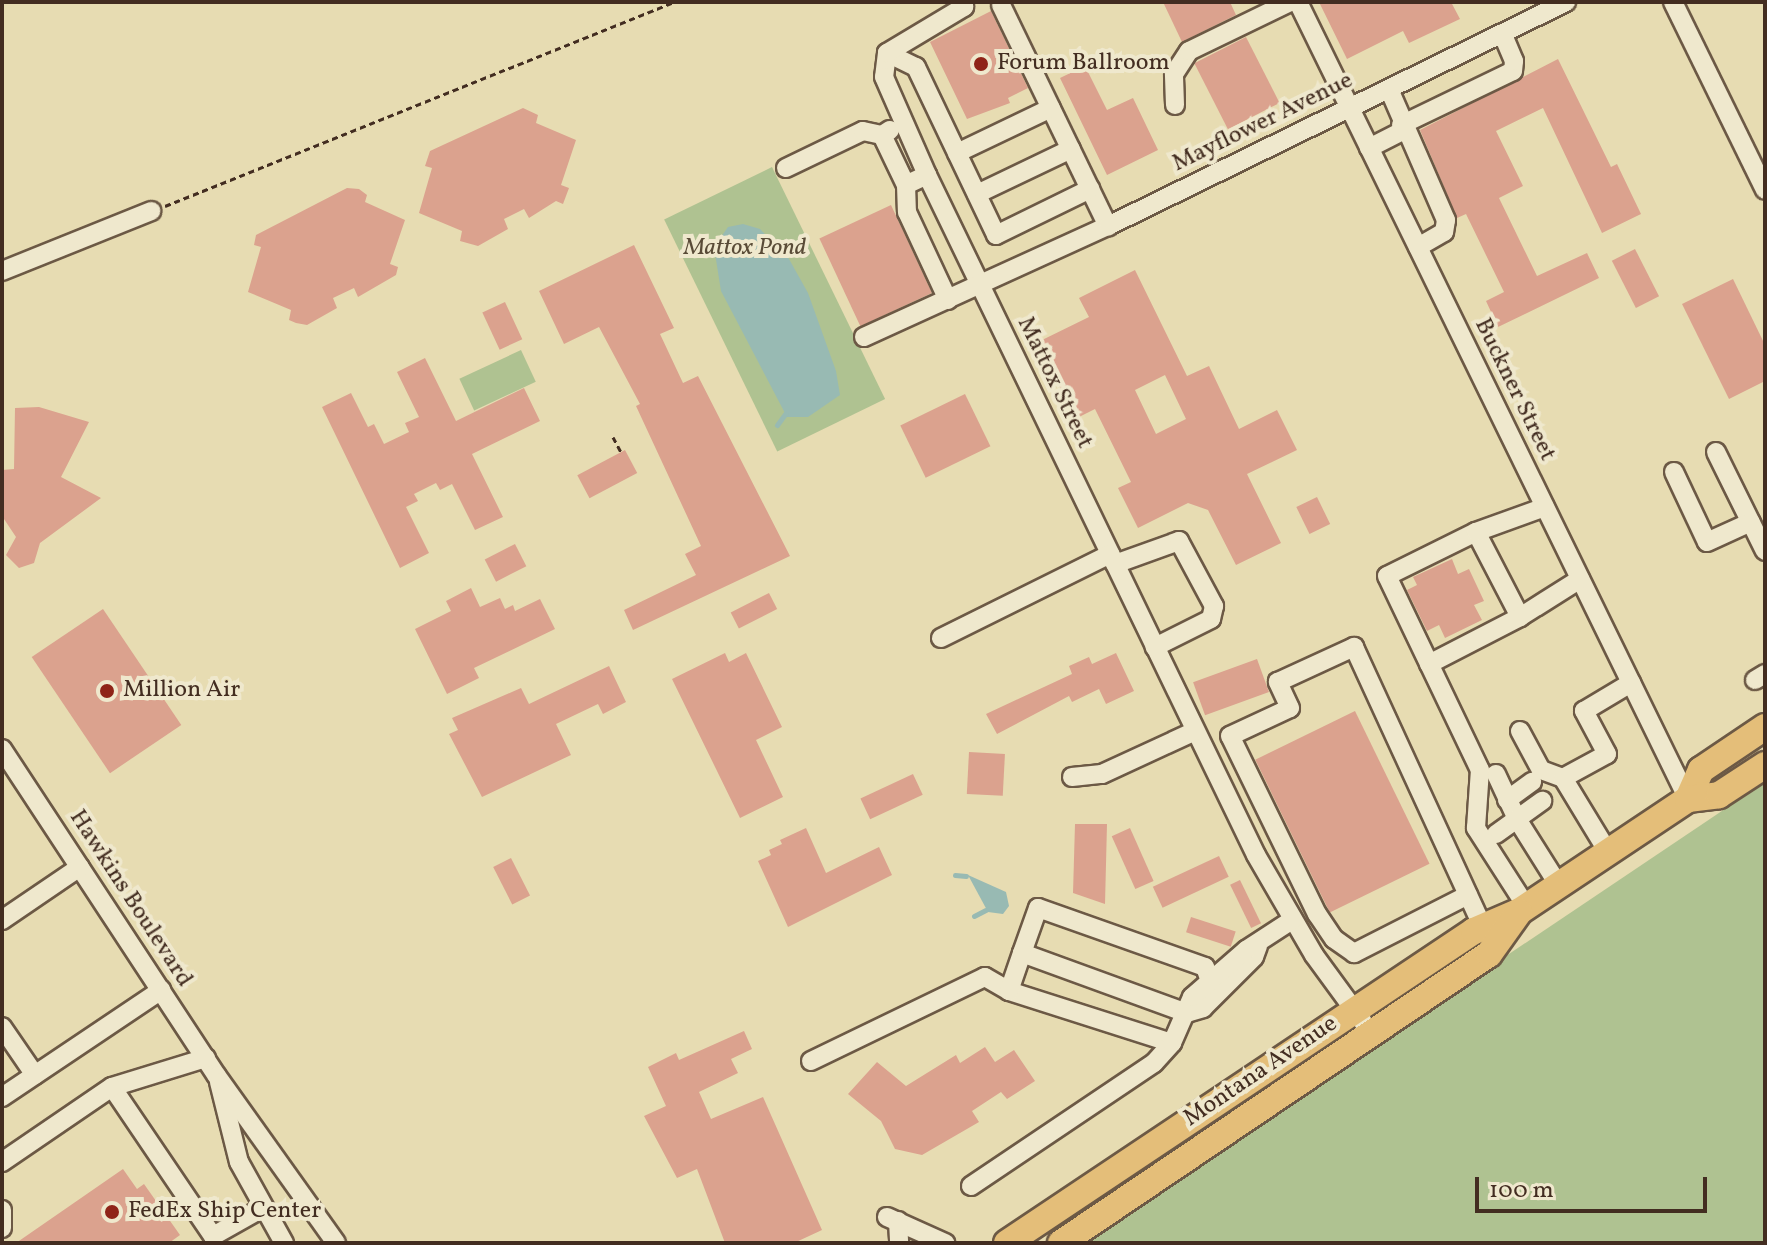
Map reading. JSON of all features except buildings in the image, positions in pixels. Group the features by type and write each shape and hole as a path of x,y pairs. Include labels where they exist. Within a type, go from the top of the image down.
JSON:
{"highway":[{"name":"Montana Avenue","path":"1688,799 1701,770 1765,727"},
{"name":"Montana Avenue","path":"1007,1243 1358,1016 1483,927 1519,913 1688,799 1719,795 1765,765"},
{"name":"Montana Avenue","path":"1061,1243 1489,954 1519,913"},
{"path":"1035,1243 1358,1016 1519,913"}],"street":[{"path":"887,53 964,7 964,2"},
{"path":"1175,105 1174,74 1189,51 1290,2"},
{"name":"Buckner Street","path":"1298,2 1688,799"},
{"name":"Mayflower Avenue","path":"864,337 1108,226 1566,2"},
{"path":"1673,2 1765,190"},
{"path":"1001,5 1108,226"},
{"path":"1369,148 1513,71 1514,61 1502,33"},
{"path":"887,53 916,67 996,235 1090,189"},
{"name":"Mattox Street","path":"887,53 884,77 927,175 1195,731 1292,920 1358,1016"},
{"path":"1389,89 1402,128 1446,220 1444,232 1418,247"},
{"path":"957,153 1051,108"},
{"path":"786,168 863,131 882,135 904,123"},
{"path":"882,135 906,185 907,212 948,300"},
{"path":"977,194 1071,149"},
{"path":"906,185 927,175"},
{"path":"2,271 151,211"},
{"path":"1716,452 1765,551"},
{"path":"1674,472 1707,542 1751,522"},
{"path":"1519,913 1476,828 1480,770 1387,576 1476,532 1545,507"},
{"path":"1476,532 1520,617"},
{"path":"941,638 1112,559 1179,541 1209,595 1215,614 1211,619 1155,647"},
{"path":"1429,664 1520,617 1580,579"},
{"path":"1468,895 1354,953 1334,939 1317,914 1230,736 1290,708 1278,682 1354,647 1483,927"},
{"path":"1563,778 1607,754 1584,711 1631,683"},
{"path":"1072,777 1102,774 1195,731"},
{"path":"1520,731 1541,770 1563,778 1608,852"},
{"name":"Hawkins Boulevard","path":"2,749 217,1076 331,1241"},
{"path":"1496,774 1517,819 1558,884"},
{"path":"1507,800 1532,782"},
{"path":"1496,834 1542,801"},
{"path":"2,920 80,867"},
{"path":"1009,991 1038,908 1205,967 1210,981"},
{"path":"971,1186 1154,1063 1172,1043 1192,997 1246,950 1258,946 1292,920"},
{"path":"1022,953 1187,1013 1203,1008 1254,957 1258,946"},
{"path":"811,1061 985,977 1009,991 1172,1043"},
{"path":"2,1097 161,990"},
{"path":"2,1027 35,1075"},
{"path":"2,1162 112,1087 206,1058"},
{"name":"Hawkins Boulevard","path":"217,1076 227,1127 261,1209 284,1243"},
{"path":"112,1087 214,1240 261,1209"},
{"path":"2,1210 2,1228"},
{"path":"899,1243 893,1219 945,1243"}],"path":[{"path":"151,211 674,2"},
{"path":"613,437 621,452"}],"green space":[{"name":"Mattox Pond","path":"772,167 885,399 777,451 664,220"},
{"path":"521,350 536,382 474,410 459,379"},
{"path":"1765,782 1765,1243 1079,1243"}],"water":[{"name":"Mattox Pond","path":"743,224 760,229 789,259 808,293 836,371 840,395 808,417 787,417 721,291 714,247 728,227"},
{"path":"968,875 1006,892 1009,906 1003,914 988,912"}],"waterway":[{"path":"777,425 785,414"},
{"path":"955,875 966,876"},
{"path":"974,916 986,910"}],"place":[{"name":"Forum Ballroom","path":"981,64"},
{"name":"Million Air","path":"107,691"},
{"name":"FedEx Ship Center","path":"112,1212"}]}
